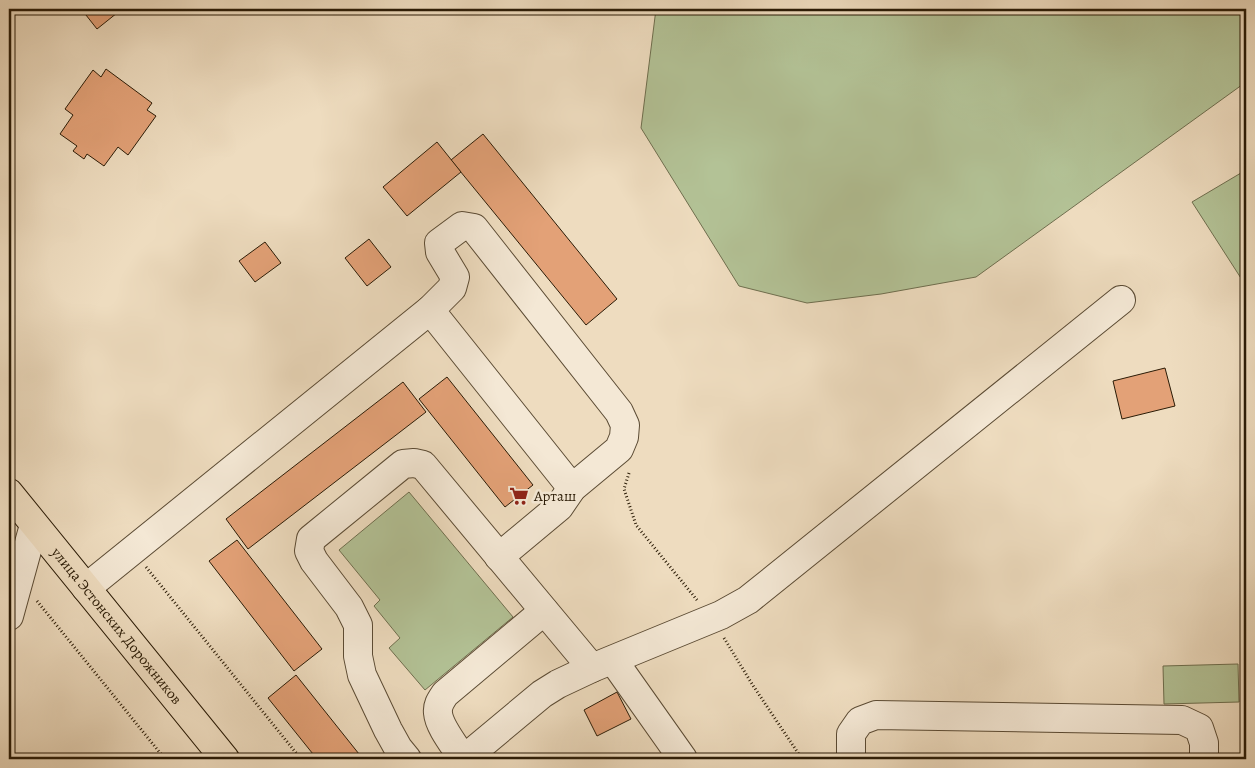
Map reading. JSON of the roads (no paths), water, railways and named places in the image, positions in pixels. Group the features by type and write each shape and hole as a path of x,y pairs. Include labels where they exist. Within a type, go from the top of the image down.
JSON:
{"main road":[{"name":"улица Эстонских Дорожников","path":"9,493 225,759"}],"lane":[{"path":"86,588 430,310 452,288 455,277 440,252 439,243 462,226 474,228 619,412 625,425 624,437 619,448 572,488 559,507 499,557"},
{"path":"544,611 445,694 439,702 437,711 440,722 463,759 542,694 558,684 602,664 721,616 748,600 1121,300"},
{"path":"430,310 572,488"},
{"path":"407,759 388,730 362,675 358,656 358,625 349,607 314,561 310,551 311,539 403,464 414,463 423,465 544,611 602,664 682,759"},
{"path":"9,616 18,577 34,525"},
{"path":"851,759 851,734 860,721 876,715 1182,720 1199,728 1204,743 1204,759"}],"place":[{"name":"Арташ","path":"519,496"}]}
